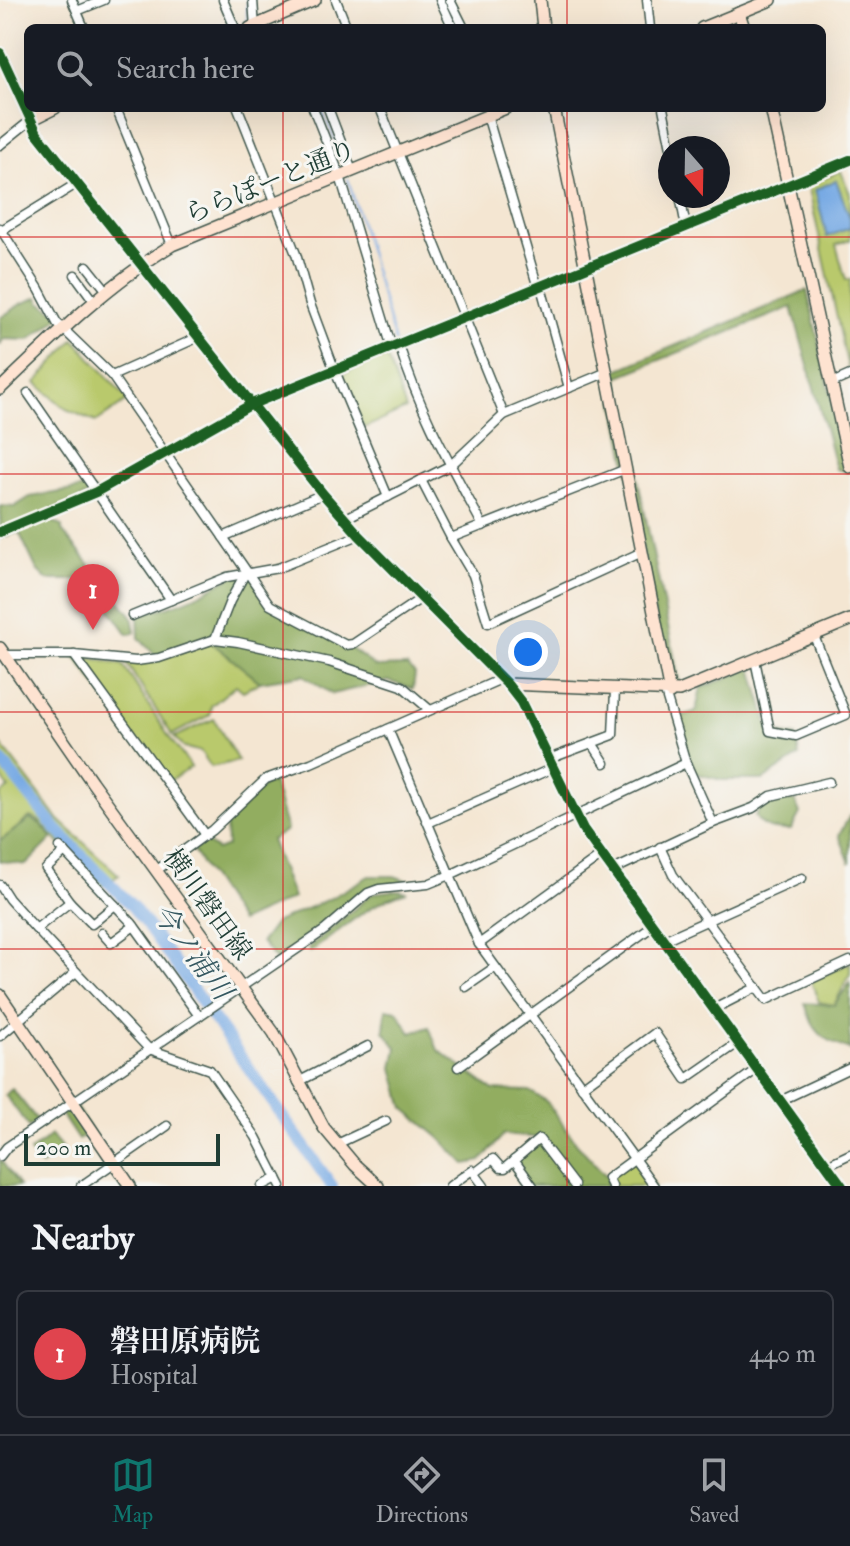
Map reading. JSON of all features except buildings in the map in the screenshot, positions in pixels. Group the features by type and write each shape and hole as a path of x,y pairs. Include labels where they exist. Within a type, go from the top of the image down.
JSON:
{"street":[{"path":"72,0 82,24"},
{"path":"77,11 104,0"},
{"path":"223,0 233,24"},
{"path":"253,0 253,24"},
{"path":"260,24 315,0"},
{"path":"336,0 345,24"},
{"path":"440,0 451,24"},
{"path":"450,0 462,24"},
{"path":"540,0 543,24"},
{"path":"647,0 650,24"},
{"path":"712,24 771,0"},
{"path":"739,13 743,24"},
{"path":"1,59 24,106"},
{"path":"27,112 37,133 76,184 323,494 359,535 504,682 531,719 575,814 602,855 842,1186"},
{"path":"0,145 31,120 47,112"},
{"path":"118,112 172,245"},
{"path":"240,112 296,254 310,304 335,371 388,497"},
{"path":"315,112 346,173"},
{"path":"329,112 395,346 413,390 483,526"},
{"path":"382,112 504,415"},
{"name":"ららぽーと通り","path":"63,329 142,263 172,245 492,112"},
{"path":"494,112 539,288 569,388"},
{"path":"555,112 668,693 686,763 713,823"},
{"path":"664,112 669,136"},
{"path":"772,112 850,467"},
{"path":"0,532 96,492 252,404 850,160"},
{"path":"76,184 1,230 63,329 112,376 270,605 346,645 353,644 423,597"},
{"path":"682,208 686,227"},
{"path":"87,266 107,291"},
{"path":"75,275 94,301"},
{"path":"0,389 63,329"},
{"path":"112,376 199,337"},
{"path":"344,519 451,465 504,415 607,372"},
{"path":"832,383 850,375"},
{"path":"28,393 171,600"},
{"path":"451,538 626,469"},
{"path":"421,480 473,575 488,623 642,552"},
{"path":"223,537 323,494"},
{"path":"132,616 246,572 278,568 359,535"},
{"path":"215,639 246,572"},
{"path":"157,870 205,835 261,782 504,682 668,693 850,620"},
{"path":"755,660 770,731 796,736 846,715 814,636"},
{"path":"2,652 136,661 159,658 215,639 238,642 329,662 402,686 430,710"},
{"name":"横川磐田線","path":"2,652 274,1033 324,1128 378,1186"},
{"path":"74,655 205,835"},
{"path":"428,823 613,735 615,690"},
{"path":"388,729 479,944 654,1186"},
{"path":"592,743 605,763"},
{"path":"0,1156 7,1147 72,1101 325,930 368,893 428,884 686,763"},
{"path":"613,870 713,823 753,808 771,796 829,782"},
{"path":"660,847 673,875 766,1000 850,961"},
{"path":"115,905 92,924 70,902 46,869 62,850 115,905 134,926 200,1015"},
{"path":"479,944 602,855"},
{"path":"664,940 802,878"},
{"path":"0,885 36,929 149,1049 210,1070 256,1137 279,1182 262,1186"},
{"path":"36,929 70,902"},
{"path":"102,933 111,943 134,926"},
{"path":"458,1067 653,926"},
{"path":"466,987 495,967"},
{"path":"0,1036 76,972"},
{"path":"714,1009 757,987"},
{"path":"0,995 130,1186"},
{"path":"582,1087 655,1033 686,1079 738,1043"},
{"path":"298,1082 368,1046"},
{"path":"780,1101 850,1068"},
{"path":"612,1186 608,1178 757,1069"},
{"path":"337,1144 386,1121"},
{"path":"81,1186 167,1126"},
{"path":"475,1173 493,1159 501,1168 539,1139 569,1184"},
{"path":"827,1165 850,1154"},
{"path":"514,1160 533,1186"},
{"path":"450,1186 472,1170 484,1186"}],"green space":[{"path":"841,171 850,194 850,240 836,245 846,280 850,279 848,368 808,185"},
{"path":"807,290 848,472 836,469 792,307 617,377 680,685 668,687 610,373"},
{"path":"38,297 40,302 62,315 29,340 3,339 0,345 0,318"},
{"path":"74,339 128,400 96,422 66,409 36,383"},
{"path":"386,355 406,409 364,428 342,374"},
{"path":"86,488 96,492 41,515 62,526 62,531 132,616 135,632 128,634 107,605 97,604 77,580 47,580 37,570 19,532 0,538 1,506 14,507 30,497"},
{"path":"248,567 270,606 346,645 376,667 407,666 415,674 413,689 388,681 332,694 303,675 260,682 210,641 158,658 139,638 138,613 182,602"},
{"path":"210,641 260,682 243,691 236,685 211,706 210,715 172,735 125,661 159,658"},
{"path":"74,655 123,665 191,767 167,783"},
{"path":"752,668 770,731 796,736 799,756 763,780 722,780 690,772 676,718 696,711 701,688"},
{"path":"214,719 238,761 211,767 201,752 183,747 174,737"},
{"path":"0,743 58,819 119,875 99,888 38,820 30,817 0,842 0,795 9,788 0,776"},
{"path":"273,782 287,830 271,840 293,898 240,922 193,851 204,841 217,850 227,846 226,825 264,785"},
{"path":"765,799 795,801 800,813 791,830 770,828 758,821 755,816"},
{"path":"850,815 850,863 839,835"},
{"path":"30,819 41,824 53,838 26,865 0,861 0,841"},
{"path":"369,876 394,876 415,883 375,887 350,900 322,928 276,960 261,942 276,922 329,899"},
{"path":"407,892 380,902 310,952 308,948 373,893"},
{"path":"850,963 850,974 834,1005 819,1002 811,981"},
{"path":"850,983 850,1050 820,1034 811,1021 805,1003 834,1005"},
{"path":"386,1009 397,1011 411,1033 429,1027 438,1050 493,1090 530,1091 547,1102 577,1144 608,1178 606,1186 526,1186 513,1168 526,1149 541,1138 504,1134 481,1161 465,1164 404,1108 393,1068 397,1048 384,1031"},
{"path":"12,1089 38,1121 29,1127 5,1095"},
{"path":"72,1102 92,1132 78,1140 59,1111"},
{"path":"51,1135 62,1149 41,1166 30,1152"},
{"path":"633,1158 654,1186 612,1186 608,1178"},
{"path":"0,1159 19,1186 0,1186"}],"water":[{"path":"836,180 850,218 850,228 827,237 815,190"}],"waterway":[{"path":"247,0 247,23"},
{"path":"322,112 346,169"},
{"path":"348,179 395,342"},
{"path":"397,352 406,382"},
{"name":"今ノ浦川","path":"0,759 56,829 132,906 153,933 332,1186"}],"cycle path":[{"path":"0,53 24,105"},
{"path":"27,112 37,133 323,494 521,702 583,829 842,1186"},
{"path":"0,532 96,492 252,404 850,160"}],"place":[{"name":"磐田原病院","path":"93,630"}]}
